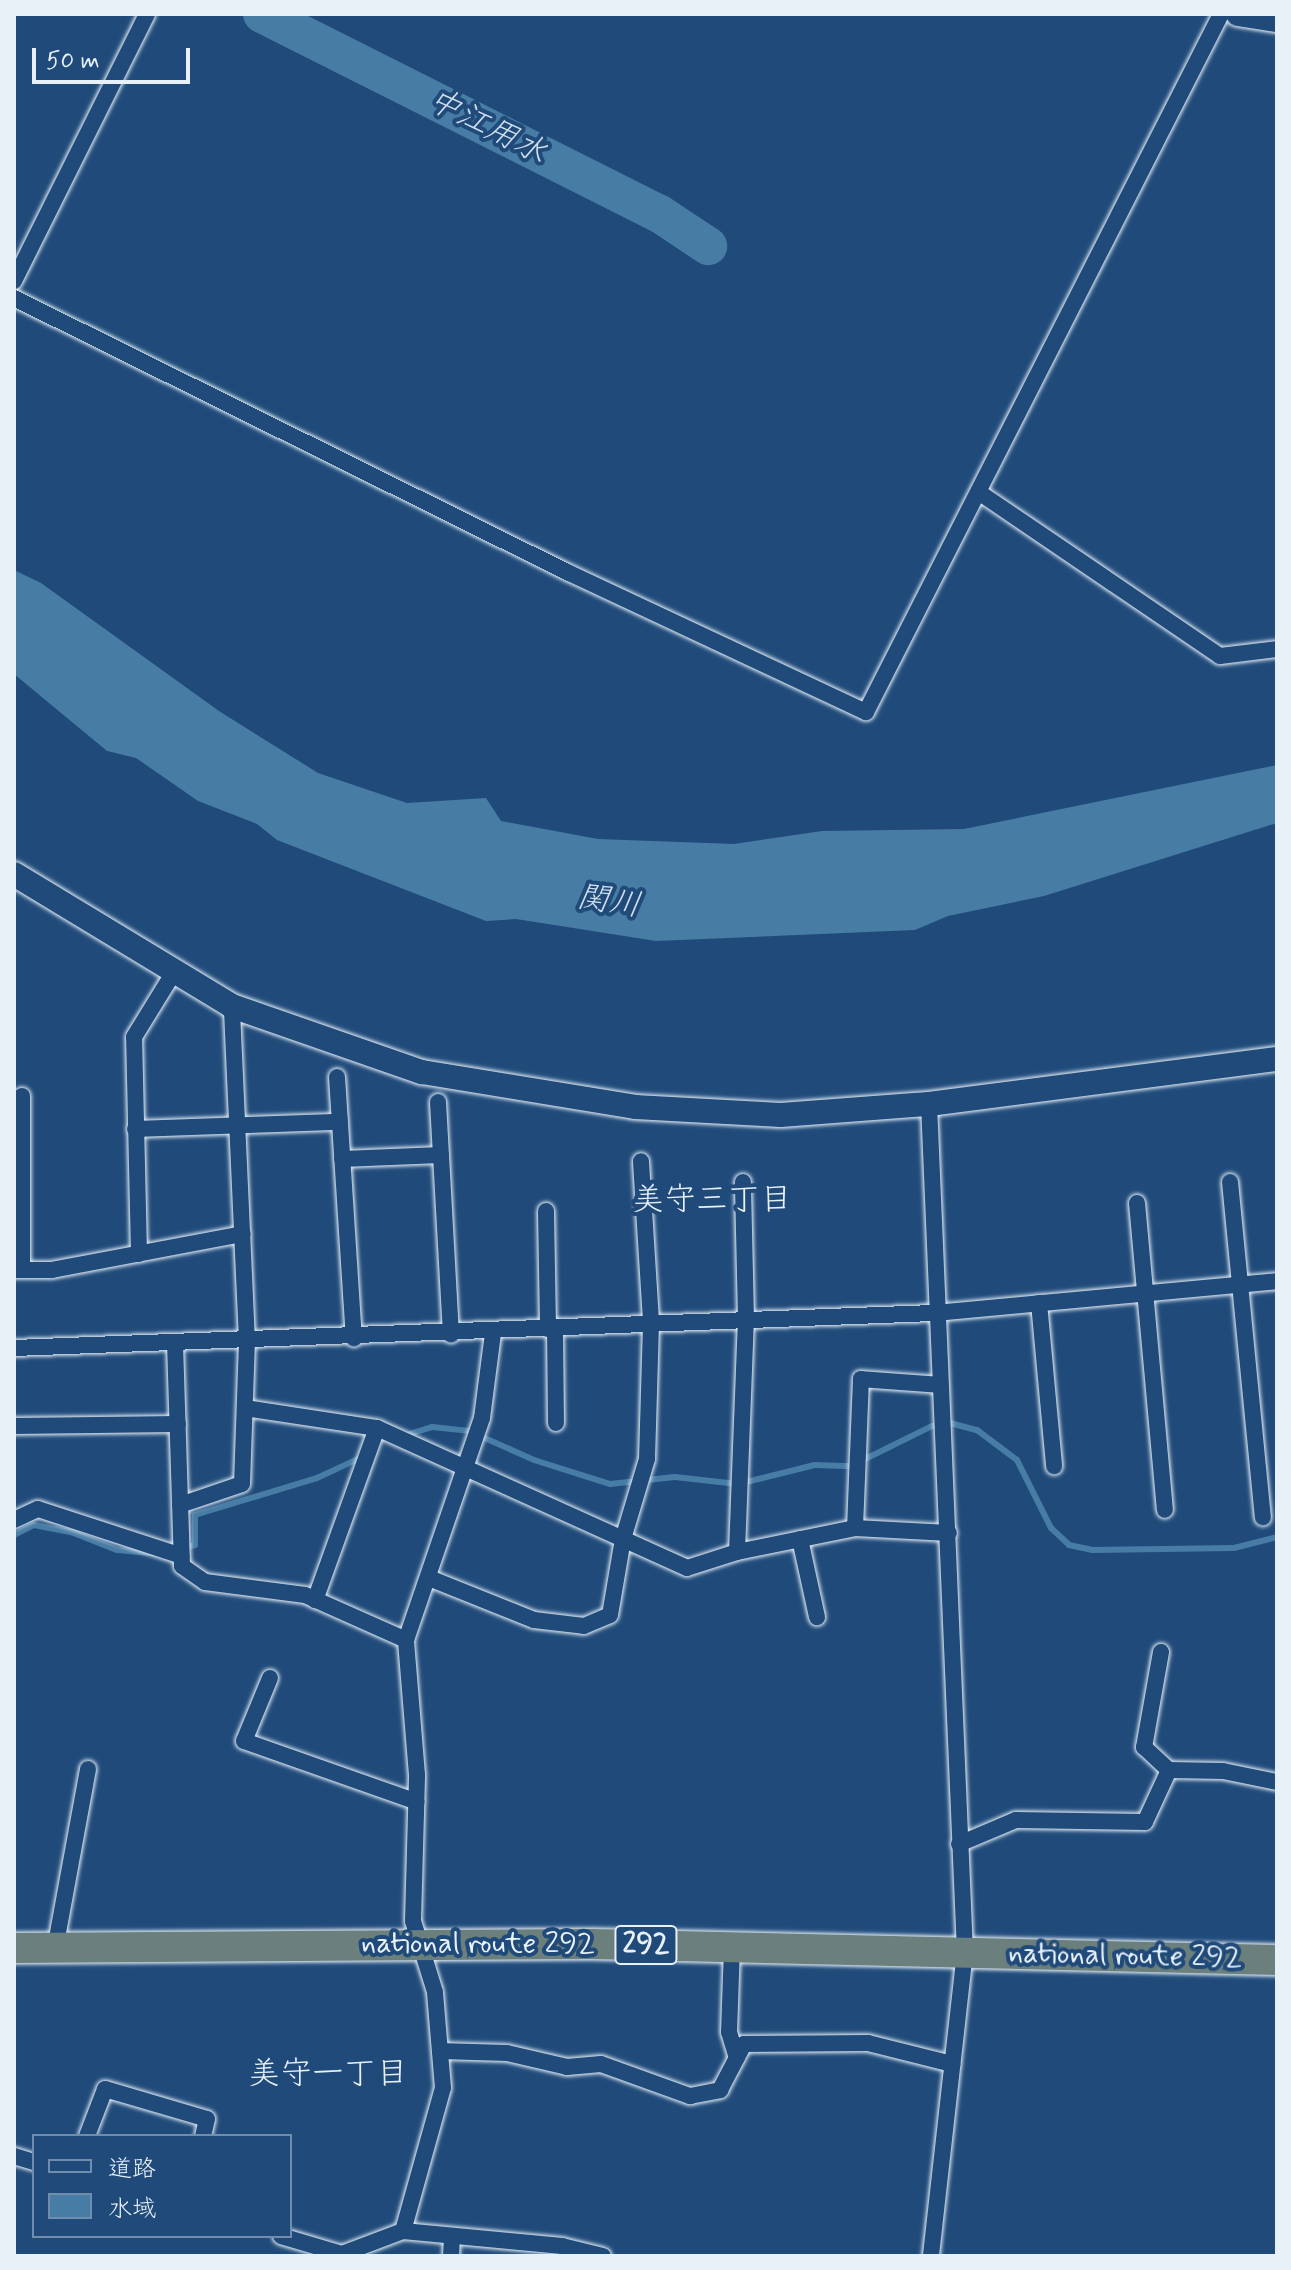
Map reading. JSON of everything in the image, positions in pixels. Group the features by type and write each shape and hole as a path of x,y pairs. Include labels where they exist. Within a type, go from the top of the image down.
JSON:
{"highway":[{"name":"national route 292","path":"14,1948 418,1942 1277,1960"}],"street":[{"path":"14,281 147,14"},
{"path":"14,298 569,573 866,712 1221,14"},
{"path":"1238,14 1277,20"},
{"path":"980,493 1220,656 1277,649"},
{"path":"14,874 232,1006 422,1072 635,1107 781,1115 929,1104 1277,1059"},
{"path":"139,1254 134,1037 174,972"},
{"path":"180,1505 242,1484 247,1341 232,1006"},
{"path":"337,1077 354,1338"},
{"path":"22,1096 18,1270 52,1270 243,1234"},
{"path":"438,1102 451,1335"},
{"path":"929,1104 935,1313 949,1533 965,1952 931,2256"},
{"path":"135,1129 238,1123 340,1122"},
{"path":"342,1159 441,1155"},
{"path":"429,1578 534,1620 584,1626 610,1615 623,1539 647,1459 651,1321 641,1161"},
{"path":"737,1552 746,1319 743,1182"},
{"path":"1230,1182 1243,1284 1263,1517"},
{"path":"1137,1203 1165,1510"},
{"path":"546,1211 556,1423"},
{"path":"14,1348 451,1335 651,1321 935,1313 1277,1281"},
{"path":"1039,1303 1054,1466"},
{"path":"403,2231 443,2088 435,1992 413,1921 417,1802 406,1640 482,1418 493,1333"},
{"path":"175,1343 182,1566 205,1582 315,1600 406,1640"},
{"path":"855,1528 861,1379 940,1385"},
{"path":"245,1408 377,1428 687,1568 737,1552 855,1528 949,1533"},
{"path":"14,1426 178,1424"},
{"path":"315,1600 377,1428"},
{"path":"14,1520 38,1509 182,1556"},
{"path":"800,1539 817,1617"},
{"path":"1161,1652 1144,1747 1169,1770 1223,1771 1277,1782"},
{"path":"270,1678 244,1741 417,1802"},
{"path":"55,1949 88,1769"},
{"path":"959,1844 1016,1820 1145,1822 1169,1770"},
{"path":"732,1947 729,2032 737,2058"},
{"path":"440,2051 507,2053 567,2067 601,2064 690,2096 720,2090 744,2044 868,2043 952,2064"},
{"path":"88,2134 105,2089 207,2119 203,2134"},
{"path":"287,2238 342,2255 403,2231 562,2246 603,2256"},
{"path":"451,2256 452,2236"}],"water":[{"name":"関川","path":"14,570 41,583 219,711 318,773 407,803 486,798 501,821 598,839 734,844 822,831 964,829 1277,765 1277,823 1044,896 948,916 915,930 656,941 516,919 486,921 277,840 257,824 198,801 136,758 107,751 14,674"}],"waterway":[{"name":"中江用水","path":"262,14 660,214 708,246"},
{"path":"403,1436 432,1427 469,1431 534,1460 610,1484 675,1477 738,1484 815,1465 851,1466 932,1426 950,1423 977,1430 1017,1460 1051,1528 1069,1545 1092,1550 1234,1548 1277,1537"},
{"path":"185,1548 195,1545 195,1515 317,1478 362,1457"},
{"path":"14,1535 34,1525 71,1532 117,1550 154,1553"}],"district":[{"name":"美守三丁目","path":"712,1200"},
{"name":"美守一丁目","path":"328,2074"}]}
